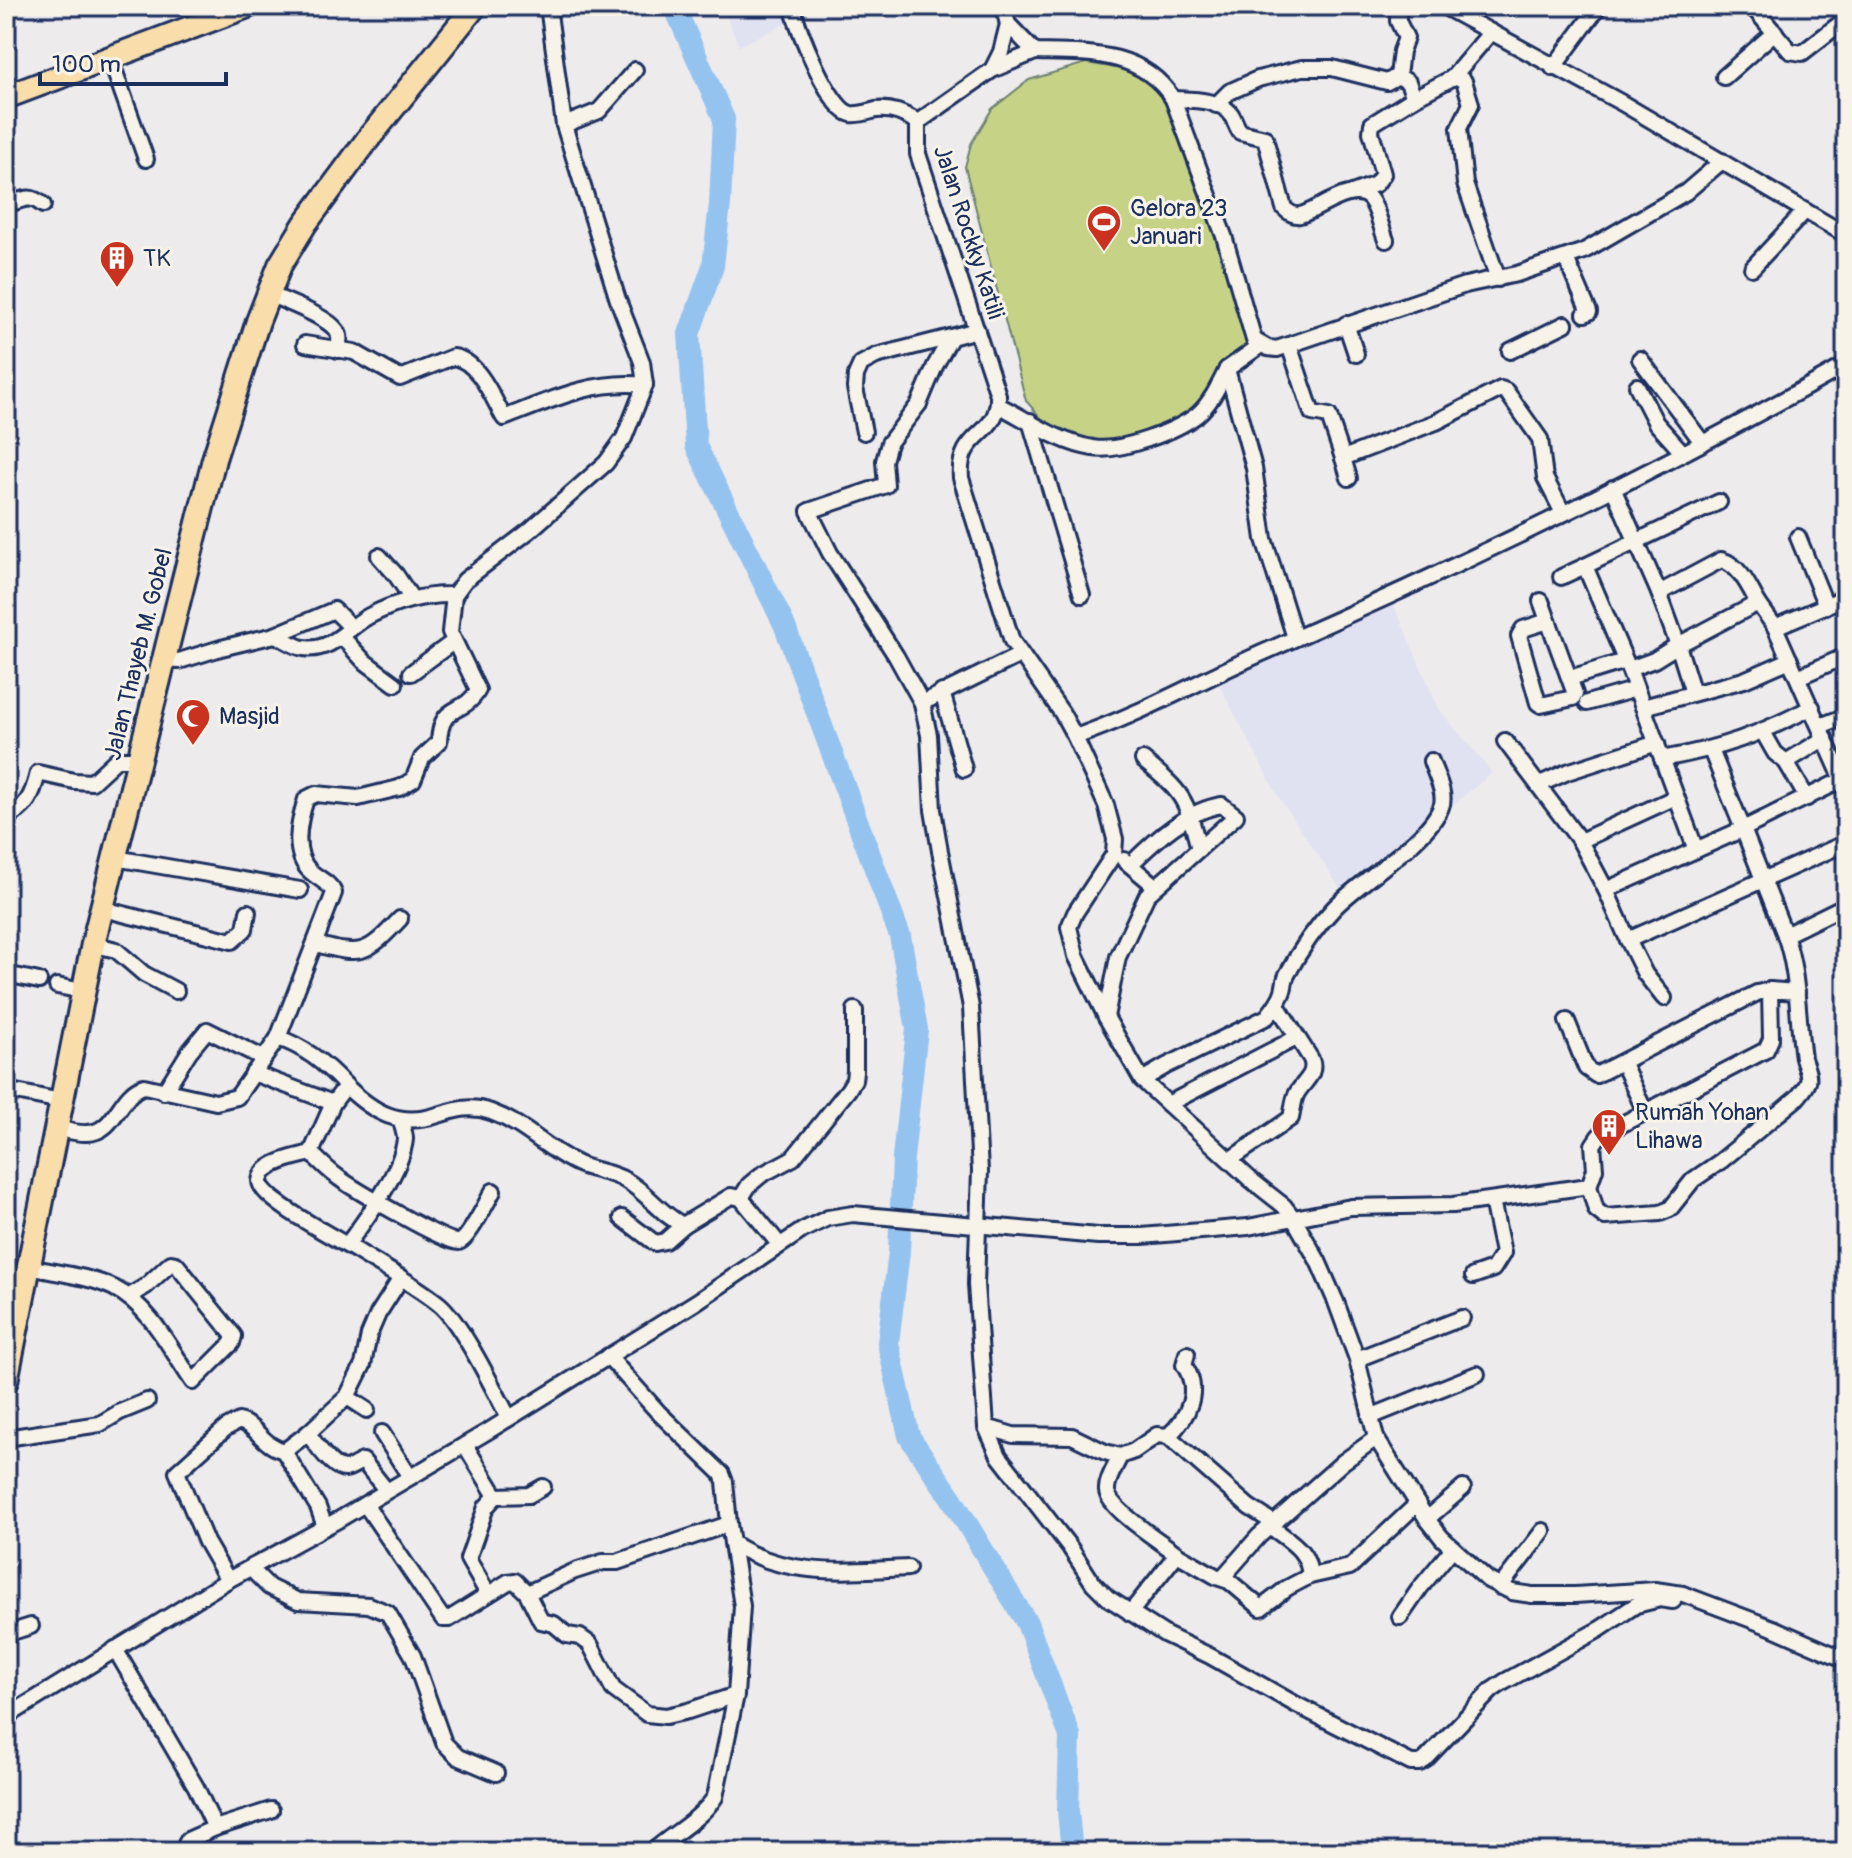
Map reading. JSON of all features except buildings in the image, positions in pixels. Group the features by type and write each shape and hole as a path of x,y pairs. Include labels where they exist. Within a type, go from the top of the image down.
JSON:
{"main road":[{"path":"6,97 248,6"},
{"name":"Jalan Thayeb M. Gobel","path":"6,1381 9,1349 29,1267 93,944 214,459 269,294 280,265 305,224 368,139 475,6"}],"street":[{"path":"56,1128 90,1134 97,1132 115,1116 135,1089 144,1086 218,1102 237,1097 278,1038 334,893 332,887 309,870 300,853 298,841 306,799 316,794 358,798 376,795 413,780 422,758 439,742 440,725 446,715 471,700 478,690 469,667 453,642 450,619 454,595 465,580 529,531 606,463 624,438 645,385 642,362 618,300 564,125 548,6"},
{"name":"Jalan Rockky Katili","path":"792,6 814,61 838,107 858,114 888,109 918,122 918,154 998,395 998,405"},
{"path":"1398,6 1398,21 1406,38 1398,76"},
{"path":"1443,6 1622,103 1846,235"},
{"path":"1553,68 1599,6"},
{"path":"1752,6 1790,51 1802,53 1846,19"},
{"path":"992,70 1001,52 1005,11"},
{"path":"1005,11 1035,52"},
{"path":"1173,99 1225,108 1233,115 1240,132 1265,138 1284,208 1290,214 1299,215 1376,184 1382,177 1371,132 1372,124 1452,78 1491,32"},
{"path":"1724,77 1775,32"},
{"path":"918,122 992,70 1035,52 1118,57 1146,71 1164,84 1173,99 1224,236 1254,340 1277,349 1465,285 1498,279 1584,251 1686,192 1722,161"},
{"path":"110,58 146,159"},
{"path":"1216,105 1229,92 1258,79 1302,68 1332,68 1387,82 1398,76"},
{"path":"564,125 599,111 635,70"},
{"path":"1398,76 1408,82 1414,98"},
{"path":"1452,78 1462,78 1471,104 1459,128 1465,184 1498,279"},
{"path":"1350,194 1364,194 1370,199 1386,240"},
{"path":"6,198 9,204 24,197 43,205"},
{"path":"1752,268 1805,211"},
{"path":"1566,258 1589,312 1585,314"},
{"path":"269,294 334,328 339,337 338,350"},
{"path":"1346,324 1356,354"},
{"path":"1510,351 1565,324"},
{"path":"864,432 855,388 861,364 876,356 977,330"},
{"path":"951,337 919,404 889,443 884,461 886,485 809,511 830,553 896,656 922,703 929,735 933,810 971,1007 979,1111 980,1225 976,1284 986,1427 999,1456 1069,1546 1093,1583 1108,1598 1166,1635 1401,1760 1417,1764 1425,1760 1492,1690 1636,1605 1660,1599 1725,1610"},
{"path":"305,344 354,352 400,378 453,357 460,358 471,364 504,418 584,389 619,382 645,385"},
{"path":"1261,345 1227,369 1198,414 1164,432 1120,447 1093,449 1054,435 998,405 993,419 965,449 960,467 966,496 1004,622 1020,655 1075,737 1106,805 1115,839 1114,854 1088,890 1069,927 1076,956 1142,1080 1251,1180 1284,1206 1294,1219 1318,1261 1357,1359 1376,1438 1427,1519 1453,1548 1500,1587 1532,1595 1655,1590 1683,1594 1846,1660"},
{"path":"1289,345 1312,413 1329,416 1349,478"},
{"path":"1640,359 1702,442"},
{"path":"1075,737 1129,716 1528,533 1846,365"},
{"path":"1227,369 1254,468 1264,539 1295,638"},
{"path":"1637,386 1656,423 1682,452"},
{"path":"1343,458 1436,422 1501,389 1506,391 1540,439 1545,478 1563,513"},
{"path":"1030,421 1082,595"},
{"path":"1613,488 1659,593 1693,693"},
{"path":"1561,577 1719,502"},
{"path":"1798,537 1826,606"},
{"path":"379,556 412,599"},
{"path":"1606,890 1845,781 1775,627 1736,568 1721,560 1659,593"},
{"path":"1585,566 1627,665 1696,850"},
{"path":"275,635 301,648 312,648 347,632 367,617 412,599 434,594 454,595"},
{"path":"1775,627 1846,597"},
{"path":"1541,601 1575,694 1573,698 1545,705 1538,703 1519,636 1523,629 1548,621"},
{"path":"1570,678 1654,660 1758,603"},
{"path":"163,660 179,661 275,635 334,610 358,656 395,684"},
{"path":"411,673 453,642"},
{"path":"922,703 1020,655"},
{"path":"1798,677 1846,656"},
{"path":"1643,707 1744,680 1790,660"},
{"path":"1587,703 1636,689"},
{"path":"942,692 964,769"},
{"path":"1662,759 1711,750 1763,732 1812,707"},
{"path":"1786,762 1846,716"},
{"path":"1763,732 1775,753 1786,762 1807,798"},
{"path":"1505,741 1580,841 1645,974 1664,998"},
{"path":"1538,785 1567,772 1657,743"},
{"path":"1711,750 1791,952 1803,1058 1808,1076 1805,1088 1797,1098 1721,1161 1693,1180 1670,1209 1660,1213 1605,1217 1596,1210 1589,1186 1595,1169 1595,1140 1766,1050 1771,1039 1770,990"},
{"path":"6,817 17,813 29,801 38,773 92,782 117,759 138,759"},
{"path":"1143,760 1167,778 1181,795 1191,817 1199,849"},
{"path":"1142,1080 1267,1017 1283,993 1285,977 1306,942 1331,910 1428,828 1439,812 1443,794 1431,761"},
{"path":"1580,841 1676,797"},
{"path":"1106,1017 1118,957 1147,895 1236,816 1222,805 1207,807 1150,844 1131,864"},
{"path":"1628,940 1846,843"},
{"path":"1114,854 1131,864 1155,886"},
{"path":"115,858 300,890"},
{"path":"1785,935 1846,905"},
{"path":"103,909 232,941 245,929 248,912"},
{"path":"316,944 354,953 378,941 400,919"},
{"path":"93,944 113,948 144,974 176,991"},
{"path":"6,974 39,981"},
{"path":"57,986 83,991"},
{"path":"1567,1021 1586,1068 1591,1074 1600,1074 1757,993 1770,990 1797,992"},
{"path":"1231,1159 1291,1118 1294,1099 1311,1075 1314,1065 1277,1005"},
{"path":"741,1198 749,1185 761,1175 793,1158 848,1090 855,1071 855,1010"},
{"path":"164,1092 207,1030 263,1058"},
{"path":"278,1038 317,1058 376,1112 401,1120 434,1117 457,1108 473,1107 489,1111 531,1131 578,1165 624,1179 683,1225"},
{"path":"1168,1104 1296,1038"},
{"path":"1623,1063 1645,1112"},
{"path":"253,1073 333,1103"},
{"path":"346,1086 333,1103 311,1153 270,1167 260,1181 262,1189 297,1215 401,1278 447,1312 509,1418"},
{"path":"6,1090 61,1101"},
{"path":"347,1245 378,1201 402,1151 405,1136 401,1120"},
{"path":"311,1153 341,1180 447,1241 460,1242 466,1237 493,1191"},
{"path":"6,1717 228,1580 465,1445 722,1285 779,1244 828,1218 853,1214 1098,1236 1142,1236 1232,1228 1351,1207 1453,1205 1589,1186"},
{"path":"622,1218 655,1243 665,1241 683,1225 731,1196 741,1198 779,1244"},
{"path":"1473,1276 1493,1269 1503,1253 1492,1200"},
{"path":"29,1267 102,1283 128,1297 161,1335 193,1382 232,1343 234,1336 176,1264 171,1263 146,1286 128,1297"},
{"path":"285,1451 347,1397 363,1365 369,1335 378,1314 401,1278"},
{"path":"1357,1359 1462,1318"},
{"path":"1168,1436 1184,1418 1193,1393 1190,1375 1184,1365 1187,1354"},
{"path":"608,1356 658,1412 716,1466 725,1482 742,1606 736,1695 715,1797 684,1829 652,1852"},
{"path":"1370,1417 1477,1374"},
{"path":"347,1397 367,1410"},
{"path":"6,1438 100,1424 147,1401"},
{"path":"228,1580 206,1542 177,1472 226,1428 239,1421 248,1424 270,1447 285,1451 318,1507 325,1527"},
{"path":"986,1427 1013,1435 1072,1436 1120,1456 1134,1451 1157,1435 1168,1436 1304,1553 1310,1576"},
{"path":"308,1433 337,1467 346,1469 363,1461 386,1490"},
{"path":"382,1433 410,1477"},
{"path":"1222,1578 1272,1524 1332,1471 1376,1438"},
{"path":"465,1445 496,1496"},
{"path":"1120,1456 1107,1489 1109,1499 1140,1528 1177,1554 1239,1587 1261,1608 1287,1588 1310,1576 1350,1567 1417,1504"},
{"path":"488,1594 468,1559 486,1507 496,1496 529,1495 543,1487"},
{"path":"1427,1519 1463,1488"},
{"path":"365,1504 443,1619 449,1619 511,1581 519,1583 541,1621 554,1624 567,1635 580,1637 590,1644 611,1687 639,1710 666,1716 736,1695"},
{"path":"527,1593 575,1571 603,1562 617,1562 729,1524"},
{"path":"1500,1587 1543,1531"},
{"path":"732,1543 749,1554 797,1569 908,1568"},
{"path":"1400,1617 1453,1548"},
{"path":"1130,1613 1177,1554"},
{"path":"251,1569 269,1587 298,1601 369,1605 388,1613 413,1656 444,1743 458,1757 496,1773"},
{"path":"6,1634 31,1626"},
{"path":"115,1649 196,1787 215,1828"},
{"path":"182,1852 188,1840 271,1810"}],"shaded area":[{"path":"722,6 788,6 793,20 739,46"},
{"path":"1392,601 1439,709 1492,773 1344,894 1278,796 1216,679"}],"green space":[{"name":"Gelora 23 Januari","path":"1086,63 1139,72 1167,91 1249,340 1212,401 1192,418 1153,435 1109,441 1068,436 1051,428 1026,401 965,167 971,144 992,109 1029,80"}],"waterway":[{"path":"674,6 724,119 713,266 689,334 696,446 784,624 900,936 917,1029 903,1158 899,1252 888,1343 909,1436 952,1499 1027,1623 1070,1736 1068,1811 1072,1852"}],"place":[{"name":"Gelora 23 Januari","path":"1104,253"},
{"name":"TK","path":"117,289"},
{"name":"Masjid","path":"193,747"},
{"name":"Rumah Yohan Lihawa","path":"1609,1157"}]}
